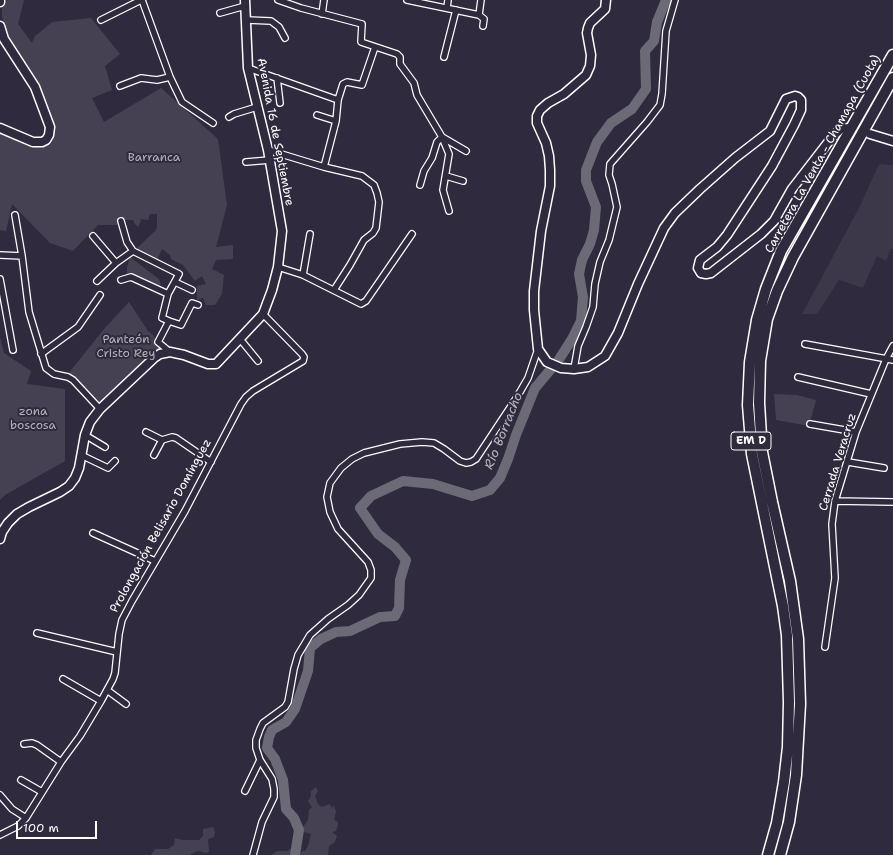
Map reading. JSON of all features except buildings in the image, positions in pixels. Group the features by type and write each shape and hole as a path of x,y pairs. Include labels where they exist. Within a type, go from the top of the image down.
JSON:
{"highway":[{"name":"Carretera La Venta - Chamapa (Cuota)","path":"768,855 777,823 788,747 789,702 787,635 783,606 752,454 748,405 750,362 757,320 766,289 782,252 893,55"},
{"name":"Carretera La Venta - Chamapa (Cuota)","path":"780,855 790,822 796,775 800,704 798,639 790,581 762,452 759,403 760,361 767,319 777,291 793,257 893,78"}],"main road":[{"path":"606,0 605,9 590,23 588,28 587,33 591,55 590,66 586,75 564,94 548,103 536,116 540,132 546,143 550,170 550,186 541,231 534,291 534,310 538,349 547,362 561,368 574,369 588,367 605,356 612,345 627,313 638,284 664,228 675,213 735,158 770,131 786,99 794,96 801,100 801,110 794,125 772,166 727,236 717,247 700,260 698,268 701,273 711,273 761,234 774,221 792,189 833,136 842,129 849,128"},
{"name":"Avenida 16 de Septiembre","path":"170,352 184,355 212,365 219,361 263,314 272,290 278,267 282,231 268,150 248,68 247,20 245,3"},
{"path":"0,26 4,39 35,87 50,127 50,135 42,142 33,142 0,128"},
{"path":"870,134 893,141"},
{"path":"0,539 2,532 8,523 17,514 69,486 80,468 85,435 90,422 100,410 154,358 160,354 170,352"}],"street":[{"path":"101,20 142,0 170,77 182,102 213,124"},
{"path":"278,0 322,14 362,24 361,42 397,54 400,57 400,64 414,82 417,95 442,137 449,154 443,190 449,211"},
{"path":"322,14 324,0"},
{"path":"407,0 479,15 484,19 483,26"},
{"path":"447,8 448,0"},
{"path":"479,15 481,0"},
{"path":"574,369 578,346 592,307 600,262 609,240 617,207 609,175 610,164 660,105 666,31 675,0"},
{"path":"220,13 245,3"},
{"path":"444,57 456,10"},
{"path":"247,20 271,21 279,27 285,38"},
{"path":"324,167 336,121 338,100 342,86 344,82 360,86 363,84 376,47"},
{"path":"248,68 338,100"},
{"path":"120,86 141,78 157,80 170,77"},
{"path":"277,78 280,104"},
{"path":"228,117 257,107"},
{"path":"317,115 336,121"},
{"path":"442,137 466,151"},
{"path":"420,185 424,171 432,158 437,142 442,137"},
{"path":"268,150 324,167 354,174 368,180 374,186 379,202 376,228 373,234 364,240 334,290"},
{"path":"246,162 270,160"},
{"path":"446,176 463,181"},
{"path":"15,215 29,312 46,368 49,372 68,377 73,380 100,410"},
{"path":"121,221 128,242 133,251 179,274 168,294 162,318 181,325 192,303 198,305"},
{"path":"303,275 310,234"},
{"path":"278,267 303,275 361,304 366,301 412,234"},
{"path":"93,236 116,263"},
{"path":"97,281 116,263 133,251"},
{"path":"0,255 22,256"},
{"path":"121,280 131,277 168,294"},
{"path":"0,280 13,350"},
{"path":"174,282 192,290"},
{"path":"41,354 78,327 100,295"},
{"name":"Prolongación Belisario Domínguez","path":"0,835 18,826 26,818 61,762 80,736 101,701 115,673 122,620 185,511 241,404 246,397 303,361 304,357 302,354 263,314"},
{"path":"169,321 158,342 170,352"},
{"path":"240,339 258,361"},
{"path":"806,344 893,360"},
{"name":"Cerrada Veracruz","path":"825,647 835,578 832,524 835,502 856,432 886,359 893,346"},
{"path":"253,855 262,822 274,797 272,779 260,760 256,748 256,740 260,729 263,723 285,707 288,702 294,669 298,655 304,643 318,627 359,595 370,578 371,570 368,562 338,529 330,512 327,497 330,483 341,468 352,459 364,453 400,444 422,442 434,443 460,462 472,462 476,459 517,397 528,378 538,349"},
{"path":"798,377 871,394"},
{"path":"810,424 856,432"},
{"path":"146,432 162,440"},
{"path":"85,435 105,447"},
{"path":"154,455 162,440 172,436 211,462"},
{"path":"81,455 108,468 115,461"},
{"path":"848,462 884,468"},
{"path":"835,502 893,502"},
{"path":"94,533 155,561"},
{"path":"37,633 117,652"},
{"path":"63,679 101,701"},
{"path":"107,690 126,704"},
{"path":"24,744 32,743 37,745 61,762"},
{"path":"245,791 260,760"},
{"path":"21,780 42,792"},
{"path":"0,796 12,809 26,818"}],"shaded area":[{"path":"879,164 893,165 893,249 891,249 886,261 877,256 863,288 839,280 817,314 802,314 860,206"}],"green space":[{"name":"Barranca","path":"7,0 24,0 18,24 32,43 35,36 52,22 91,18 120,54 105,66 112,90 92,98 104,122 161,88 218,139 227,205 216,247 233,245 233,259 216,260 212,269 224,275 222,294 215,305 206,305 203,298 197,300 197,286 206,284 202,276 195,281 183,265 171,259 170,255 162,249 156,263 135,250 157,228 157,214 150,214 148,220 140,219 141,221 138,227 133,220 122,220 118,225 98,225 73,251 50,243 12,204 6,231 0,230 0,134 42,145 48,144 54,136 55,127 39,91 7,33 2,17 2,9"},
{"path":"130,257 159,279 161,285 150,287 140,283 127,274 127,267"},
{"name":"Panteón Cristo Rey","path":"129,302 148,331 153,335 158,345 165,350 101,408 68,374 104,329"},
{"name":"zona boscosa","path":"0,337 4,353 31,371 27,384 65,389 65,461 5,495 0,500"},
{"path":"774,394 797,395 816,400 809,426 776,420"},
{"path":"316,787 318,791 315,796 318,804 322,807 330,804 332,809 333,805 336,811 334,820 338,822 336,831 332,832 337,836 335,842 329,846 328,855 271,855 277,851 287,851 294,847 301,854 302,851 305,851 311,834 304,832 303,827 308,820 309,810 312,807 308,801 311,796 311,791"},
{"path":"213,827 215,832 214,837 208,839 209,852 206,853 198,851 189,855 151,855 155,849 168,849 174,845 175,838 182,840 199,840 203,836 203,829"}],"waterway":[{"name":"Río Borracho","path":"558,361 581,321 583,297 579,274 582,260 590,244 594,230 596,207 586,181 586,170 597,142 611,123 632,109 646,89 645,51 654,41 657,22 666,0"},
{"name":"Río Borracho","path":"295,855 299,830 294,818 286,809 283,780 275,759 267,748 269,737 272,730 286,722 295,709 308,671 310,648 321,639 336,632 350,631 380,617 395,616 399,608 400,580 406,560 395,547 378,534 360,508 371,496 403,481 433,484 472,496 490,490 500,478 535,388 551,369"}]}
